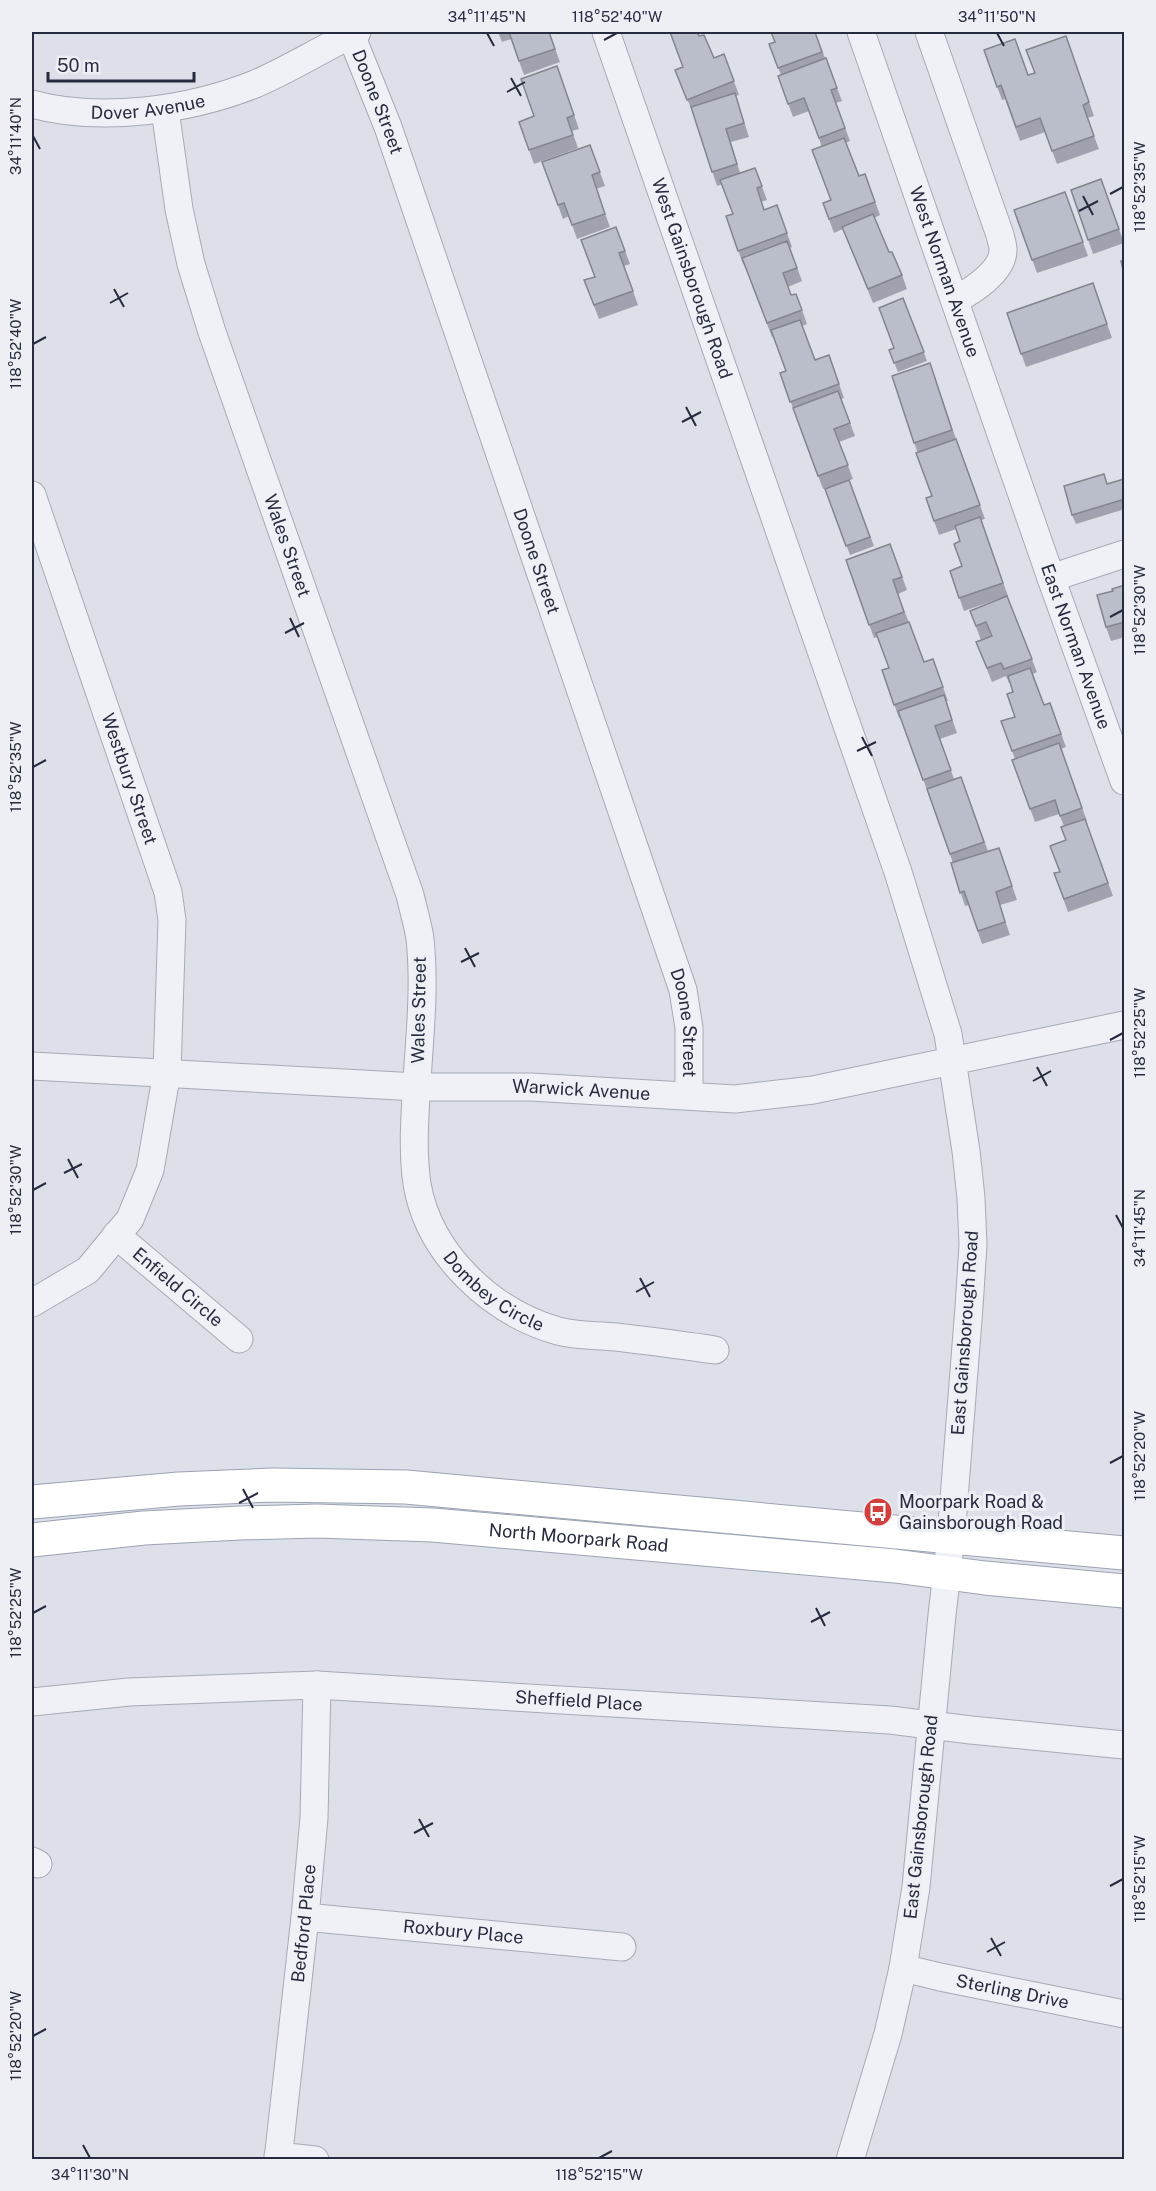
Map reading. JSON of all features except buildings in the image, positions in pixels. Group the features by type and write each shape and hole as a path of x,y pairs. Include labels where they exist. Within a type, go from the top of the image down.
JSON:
{"main road":[{"name":"North Moorpark Road","path":"32,1502 179,1489 273,1485 406,1487 1125,1554"},
{"name":"North Moorpark Road","path":"32,1540 144,1528 240,1523 317,1521 433,1524 895,1566 1125,1592"}],"street":[{"name":"West Gainsborough Road","path":"606,32 776,526"},
{"name":"West Norman Avenue","path":"861,32 1028,510"},
{"path":"929,32 1004,251 999,264 975,290 955,300"},
{"name":"Dover Avenue","path":"32,104 46,108 104,112 165,110 224,95 256,83 354,33"},
{"name":"Doone Street","path":"354,33 683,990 689,1028 689,1095"},
{"name":"Wales Street","path":"165,110 179,209 191,264 205,309 410,895 420,937 422,970 417,1087"},
{"name":"Westbury Street","path":"32,495 168,892 172,920 167,1072 150,1170 130,1219 88,1270 32,1303"},
{"name":"East Norman Avenue","path":"1028,510 1125,781"},
{"name":"East Gainsborough Road","path":"776,526 898,872 948,1034 971,1198 973,1245 951,1537 916,1887 903,1968 888,2034 850,2160"},
{"path":"1051,578 1125,554"},
{"name":"Warwick Avenue","path":"32,1066 417,1087 531,1087 735,1099 813,1090 1125,1025"},
{"name":"Dombey Circle","path":"417,1087 415,1142 417,1185 427,1218 438,1240 457,1266 480,1289 513,1314 559,1331 715,1350"},
{"name":"Enfield Circle","path":"116,1235 239,1339"},
{"name":"Sheffield Place","path":"32,1702 129,1692 317,1685 878,1719 1125,1745"},
{"name":"Bedford Place","path":"278,2158 314,1818 317,1685"},
{"name":"Roxbury Place","path":"305,1917 622,1947"},
{"name":"Sterling Drive","path":"903,1968 1125,2014"},
{"path":"278,2158 315,2160"}],"place":[{"name":"Moorpark Road & Gainsborough Road","path":"878,1512"}]}
